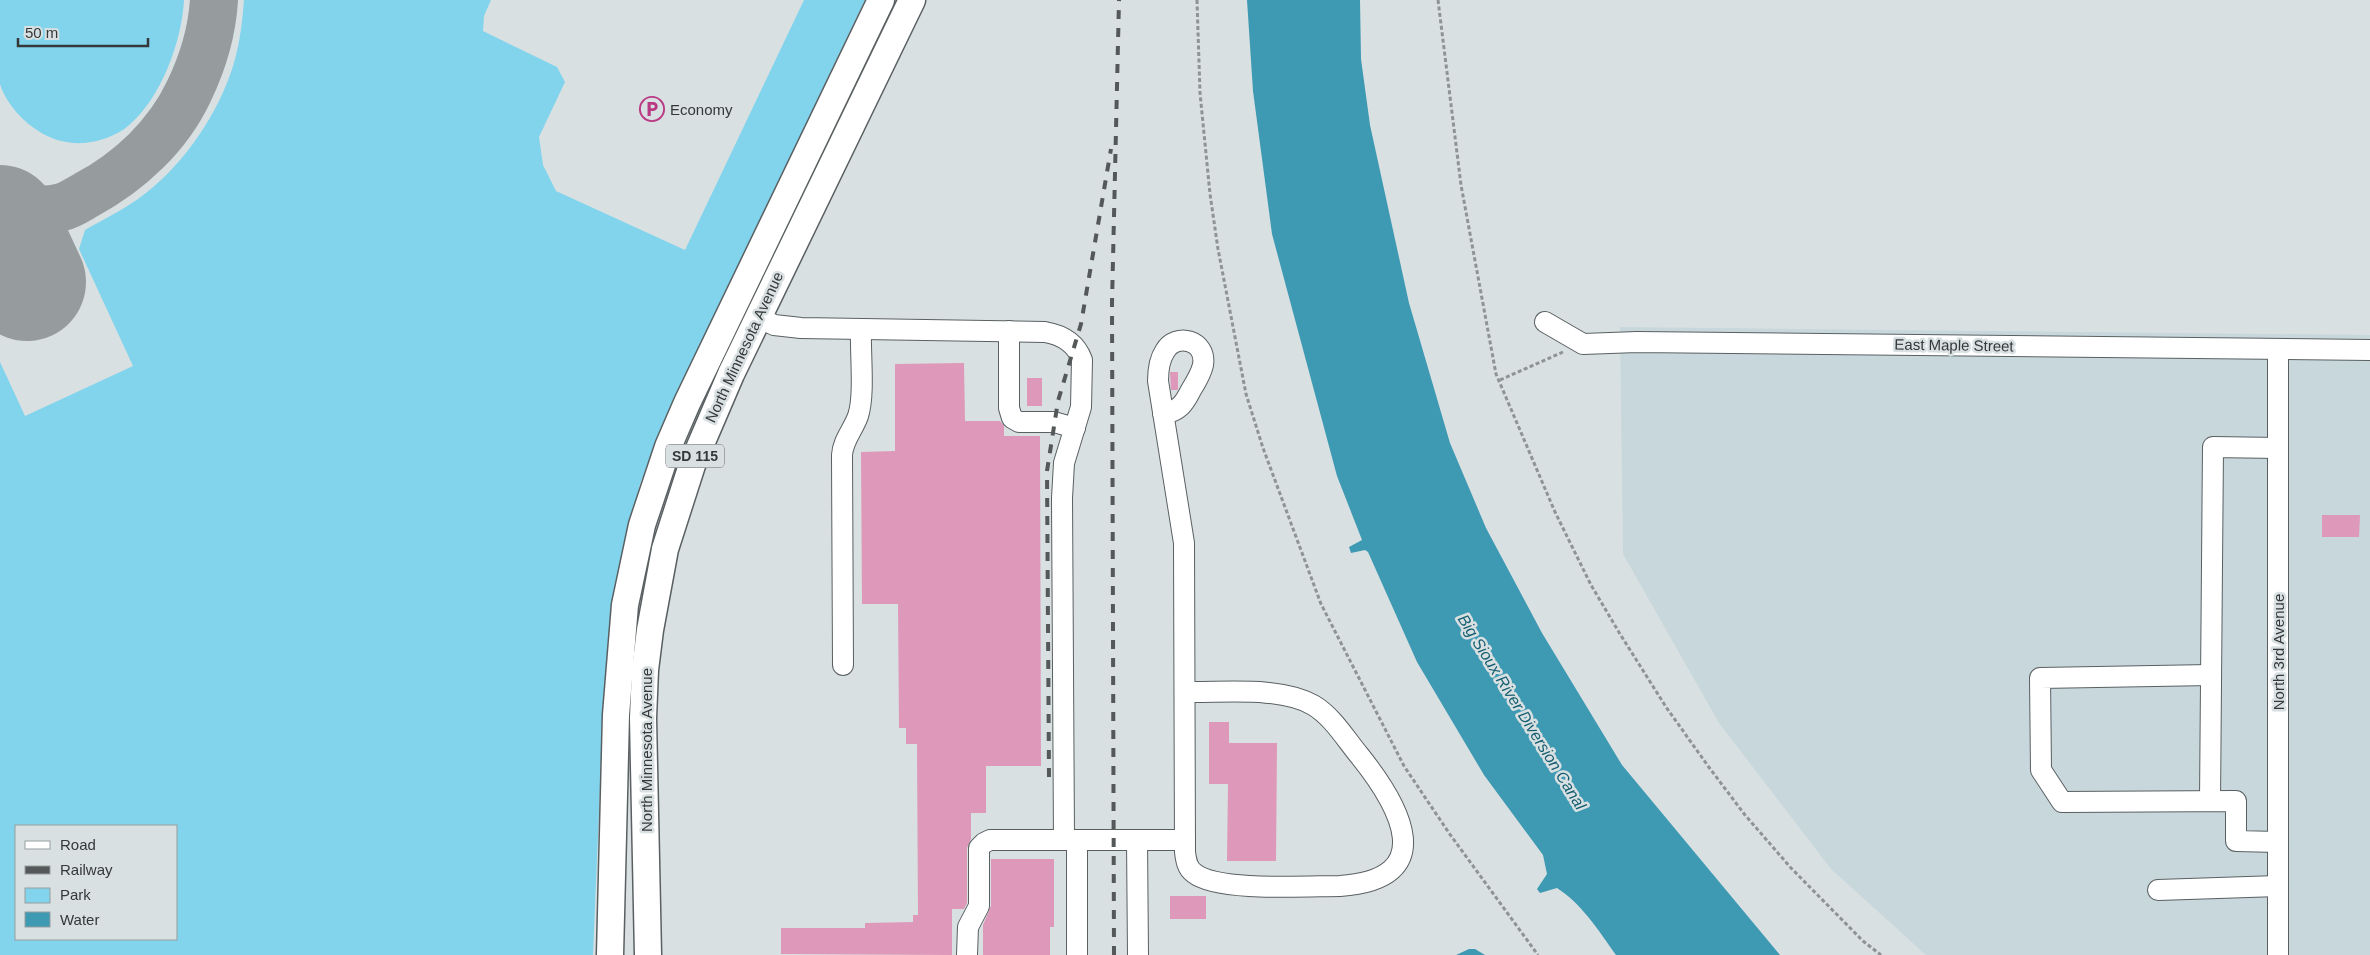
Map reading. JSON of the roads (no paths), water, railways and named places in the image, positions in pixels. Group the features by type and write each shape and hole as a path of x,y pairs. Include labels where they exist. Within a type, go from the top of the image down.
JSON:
{"main road":[{"name":"North Minnesota Avenue","path":"610,955 618,675 625,605 642,526 668,447 687,403 881,0"},
{"name":"North Minnesota Avenue","path":"648,955 643,718 645,670 656,590 665,549 692,466 727,381 912,0"}],"street":[{"path":"758,318 764,322 783,327 1010,331 1056,334 1066,339 1080,353 1082,360 1081,407 1064,463 1062,498 1071,840 1077,955"},
{"name":"East Maple Street","path":"1545,322 1583,344 1647,342 2370,350"},
{"path":"843,665 842,455 843,446 858,416 861,329"},
{"path":"1010,331 1010,408 1012,418 1019,422 1054,422 1075,428"},
{"name":"North 3rd Avenue","path":"2278,349 2278,955"},
{"path":"1163,414 1184,543 1185,840 1189,868 1196,874 1215,882 1233,885 1340,886 1356,885 1389,873 1398,864 1402,850 1403,834 1390,799 1375,775 1331,720 1314,706 1296,698 1276,694 1185,692"},
{"path":"2210,801 2212,447 2278,448"},
{"path":"2211,675 2040,678 2041,770 2062,802 2236,801 2236,841 2278,842"},
{"path":"967,955 968,927 979,906 979,848 984,843 990,840 1185,840"},
{"path":"1137,840 1138,955"},
{"path":"2158,890 2278,886"}],"water":[{"name":"Big Sioux River Diversion Canal","path":"1247,0 1360,0 1361,59 1370,125 1409,303 1450,443 1486,528 1542,633 1622,765 1780,955 1616,955 1590,918 1566,894 1557,888 1540,893 1537,889 1547,874 1543,855 1484,775 1417,662 1368,552 1365,550 1351,553 1349,547 1362,540 1337,476 1272,234 1253,91"},
{"path":"1469,949 1475,949 1485,955 1456,955"}],"railway":[{"path":"1114,955 1112,303 1119,0"},
{"path":"1049,777 1047,471 1058,401 1081,324 1111,149"}],"place":[{"name":"Economy","path":"652,109"}]}
